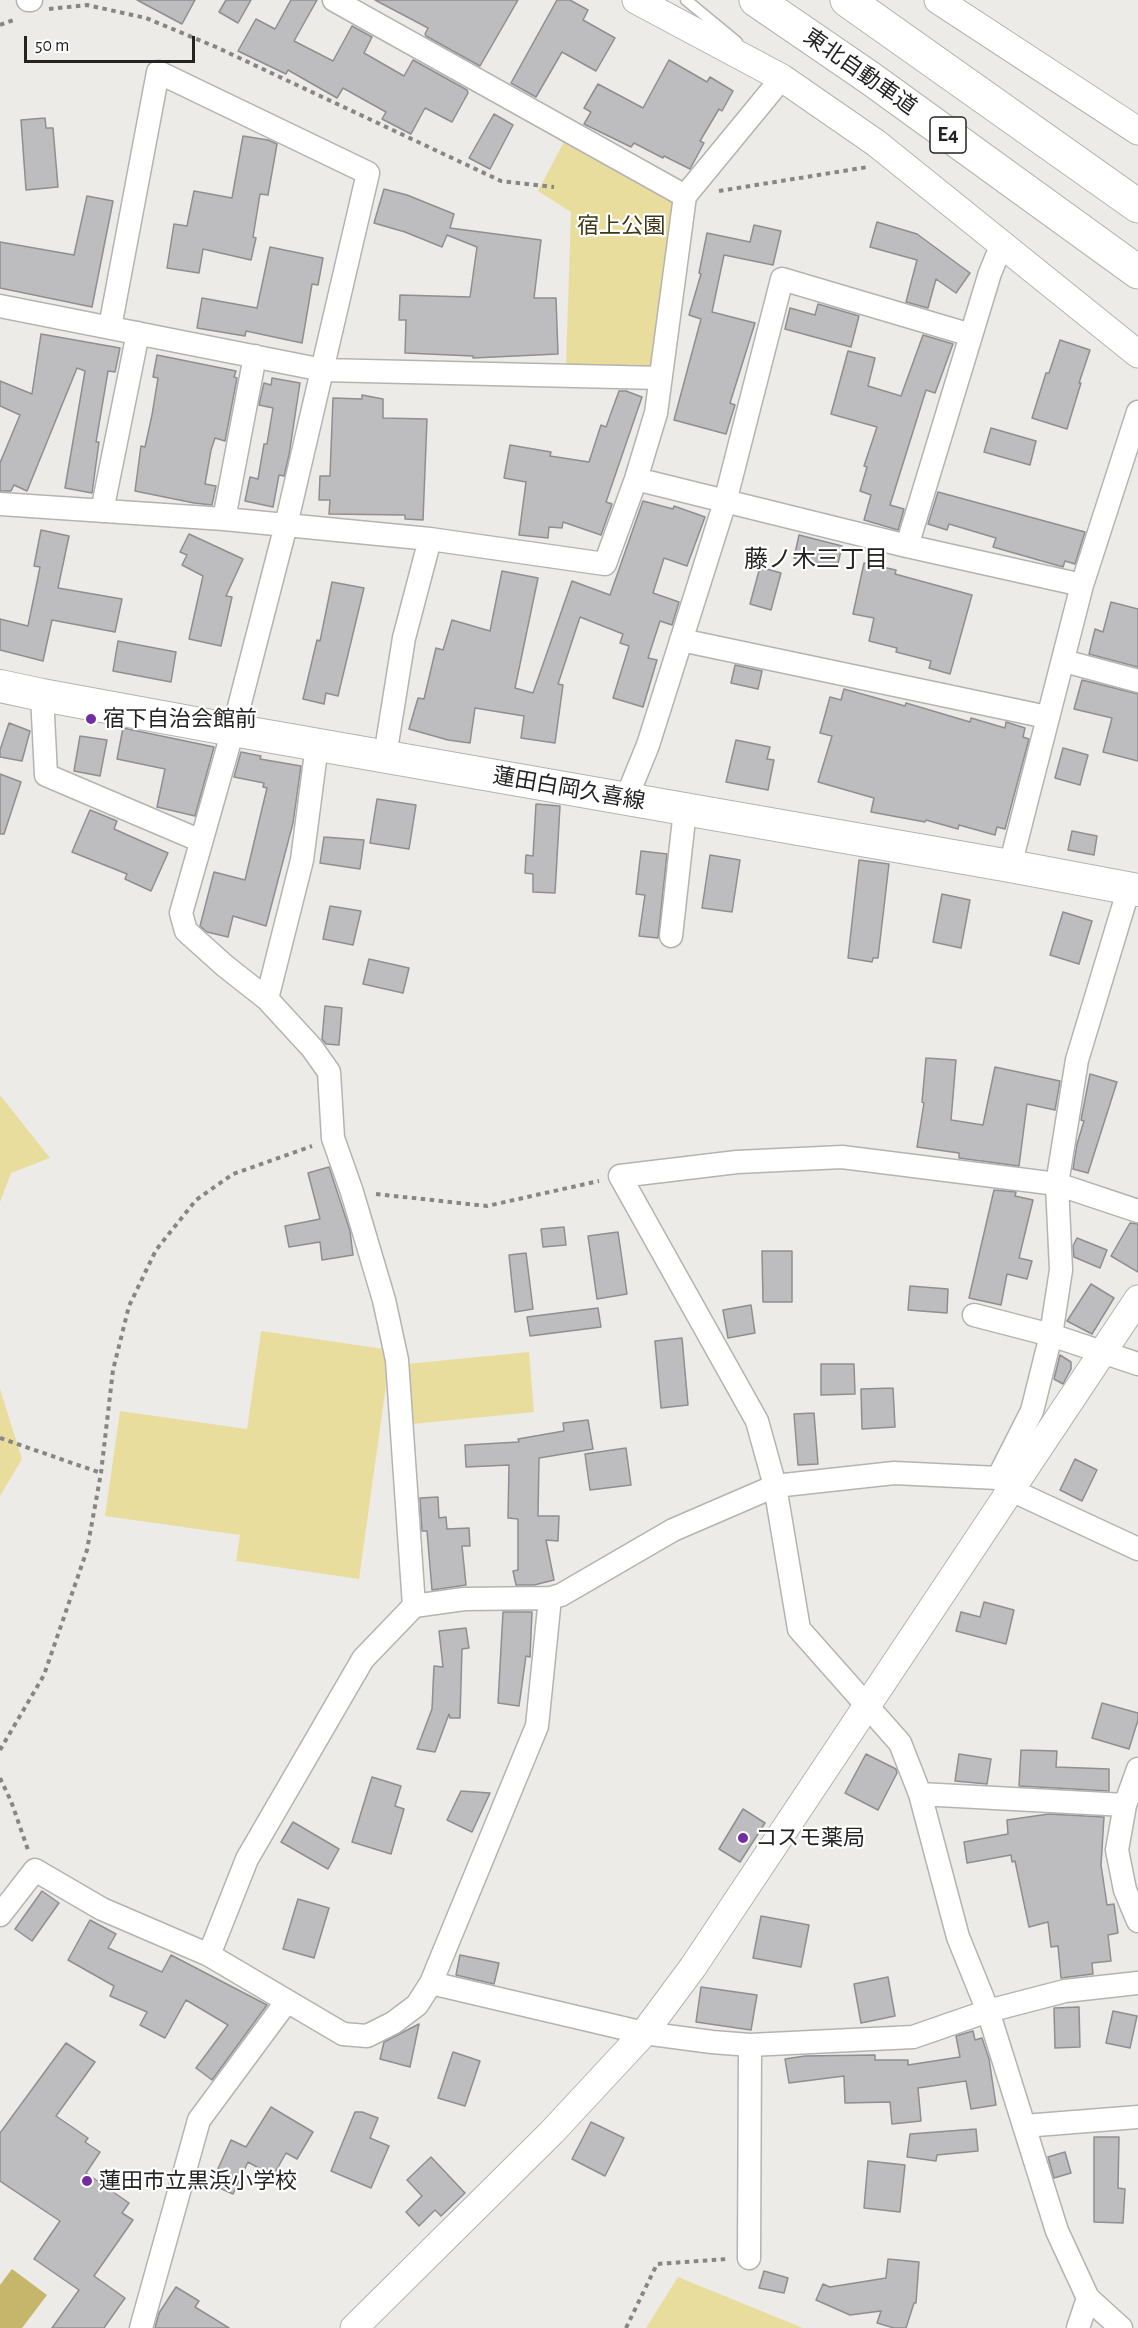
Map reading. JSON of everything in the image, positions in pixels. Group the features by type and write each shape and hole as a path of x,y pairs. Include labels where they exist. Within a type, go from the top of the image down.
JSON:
{"highway":[{"name":"東北自動車道","path":"756,0 870,78 1138,272"},
{"name":"E4","path":"847,0 1138,206"}],"main road":[{"name":"蓮田白岡久喜線","path":"0,686 233,730 1133,889"}],"street":[{"path":"334,0 685,196"},
{"path":"636,0 782,78 876,143 1138,354"},
{"path":"938,0 1138,130"},
{"path":"110,327 158,72 368,173 286,525 233,730 181,913 186,931 267,999 312,1048 329,1072 333,1138 352,1192 384,1300 397,1360 414,1606"},
{"path":"0,504 224,519 430,539 605,564 636,479 656,413 685,196 782,78"},
{"path":"907,546 971,335 1002,244"},
{"path":"626,799 648,745 725,502 782,279 971,335"},
{"path":"0,306 323,370 660,378"},
{"path":"102,511 138,333"},
{"path":"224,519 255,356"},
{"path":"1010,866 1082,585 1138,412"},
{"path":"636,479 907,546 1082,585"},
{"path":"385,756 404,638 430,539"},
{"path":"681,640 1047,717"},
{"path":"1064,660 1138,681"},
{"path":"42,695 46,775 201,841"},
{"path":"267,999 302,860 317,744"},
{"path":"671,936 685,810"},
{"path":"1005,1484 1032,1411 1051,1335 1061,1270 1057,1184 1077,1060 1133,889"},
{"path":"1121,2328 1088,2298 1057,2231 988,2011 958,1937 920,1794 900,1743 799,1629 775,1486 757,1421 620,1176 737,1162 842,1157 1057,1184 1138,1211"},
{"path":"354,2328 552,2132 644,2033 693,1967 866,1705 1005,1484 1104,1353 1138,1299"},
{"path":"974,1315 1051,1335 1138,1364"},
{"path":"208,1955 247,1859 363,1659 414,1606 465,1599 550,1598 561,1595 673,1530 775,1486 894,1473 1005,1484 1138,1548"},
{"path":"0,1916 35,1870 102,1909 208,1955 343,2034 367,2036 393,2023 417,2005 431,1983 537,1726 550,1598"},
{"path":"1138,1769 1125,1805 1117,1850 1125,1890 1138,1921"},
{"path":"920,1794 1125,1805"},
{"path":"431,1983 644,2033 750,2045 913,2037 988,2011 1065,1991 1138,1983"},
{"path":"141,2328 199,2120 287,2001"},
{"path":"749,2258 750,2045"},
{"path":"1024,2126 1138,2117"},
{"path":"1078,2328 1088,2298"}],"lane":[{"path":"686,0 782,78"}],"path":[{"path":"0,25 29,7 87,5 146,18 216,47 501,181 554,187"},
{"path":"685,196 898,162"},
{"path":"0,1750 44,1675 87,1550 101,1473 113,1370 129,1306 156,1250 196,1200 232,1174 333,1138"},
{"path":"352,1192 488,1206 620,1176"},
{"path":"0,1438 101,1473"},
{"path":"0,1778 11,1801 35,1870"},
{"path":"626,2328 657,2264 749,2258"}],"green space":[{"name":"宿上公園","path":"566,138 673,197 655,366 566,364 571,212 538,191"},
{"path":"0,1095 50,1158 11,1173 0,1202"},
{"path":"261,1331 391,1350 359,1579 236,1561 240,1535 105,1516 120,1411 247,1429"},
{"path":"529,1352 534,1412 413,1424 407,1364"},
{"path":"0,1389 22,1459 0,1496"},
{"path":"678,2277 803,2328 646,2328"}],"shaded area":[{"path":"12,2269 47,2295 22,2328 0,2328 0,2285"}],"building":[{"path":"137,0 195,0 182,24"},
{"path":"226,0 251,0 238,23 219,12"},
{"path":"291,0 317,0 294,41 333,61 352,26 372,37 364,53 404,76 413,60 467,90 468,93 452,122 425,108 411,134 382,119 386,112 343,88 337,98 288,70 286,74 238,51 256,19 275,29"},
{"path":"375,0 518,0 480,66 426,36 428,28"},
{"path":"557,0 570,0 588,10 583,20 615,38 596,71 562,52 536,97 511,83"},
{"path":"669,60 707,82 710,77 733,91 722,111 719,109 700,141 704,143 690,169 634,143 631,147 584,124 591,112 584,108 598,84 643,108"},
{"path":"494,114 513,125 490,169 469,158"},
{"path":"45,118 46,128 53,128 58,187 26,190 21,120"},
{"path":"243,136 268,140 277,144 268,195 260,194 253,237 256,238 251,260 203,249 199,273 167,268 174,224 187,226 194,191 232,198"},
{"path":"384,189 407,195 454,214 450,228 541,240 534,298 556,298 558,354 473,358 473,356 405,353 406,320 399,320 400,295 470,297 477,247 447,235 442,247 405,232 374,223"},
{"path":"87,196 113,201 92,307 0,288 0,242 74,255"},
{"path":"877,222 917,234 970,273 956,293 936,279 928,308 906,302 917,260 870,247"},
{"path":"754,225 781,231 773,265 724,255 712,312 755,323 730,403 735,405 726,434 674,420 701,319 689,315 701,274 699,273 707,233 750,242"},
{"path":"270,247 323,258 318,285 312,284 302,343 246,331 245,336 197,328 202,298 257,308"},
{"path":"818,304 859,316 851,347 785,329 790,308 815,315"},
{"path":"41,334 120,348 115,372 108,371 96,442 99,442 92,493 65,488 85,371 77,368 27,491 14,485 11,491 0,491 0,463 20,415 0,406 0,381 32,394"},
{"path":"923,335 953,344 935,393 926,390 890,505 904,509 898,530 864,520 871,495 860,491 867,467 864,466 877,427 831,414 848,351 875,358 868,386 901,396"},
{"path":"1060,340 1090,350 1067,429 1032,418 1046,373 1049,373"},
{"path":"157,355 236,371 234,377 237,378 225,441 215,438 211,450 205,484 216,486 212,505 135,491 141,446 145,447 158,378 153,377"},
{"path":"272,378 300,383 289,455 284,476 279,475 273,507 245,501 250,477 258,479 264,444 267,444 273,408 259,405 264,383 271,385"},
{"path":"619,391 642,397 606,502 612,504 601,535 563,522 562,528 549,527 548,538 519,535 526,482 504,478 510,445 551,452 550,456 589,462 601,425 606,427"},
{"path":"362,395 383,399 383,418 427,419 423,520 405,519 405,515 329,514 330,500 319,500 320,476 330,476 333,398 362,399"},
{"path":"991,428 1036,441 1030,465 984,452"},
{"path":"938,492 1085,532 1075,564 1065,561 1063,567 993,547 996,538 949,524 947,530 928,524"},
{"path":"643,501 673,509 674,506 705,517 687,566 664,558 653,593 679,602 672,625 660,621 648,658 657,660 643,707 613,698 629,646 620,643 623,634 580,617 558,684 563,685 555,743 521,738 524,716 475,708 470,743 448,740 409,729 418,698 424,699 436,648 443,650 452,620 490,631 502,571 538,578 515,688 533,693 572,581 610,595"},
{"path":"41,530 69,536 58,588 122,599 115,632 52,620 43,661 0,650 0,619 28,626 40,567 34,566"},
{"path":"189,534 243,559 226,596 232,597 221,646 189,639 203,576 182,565 187,555 180,552"},
{"path":"799,535 842,546 837,568 794,558"},
{"path":"864,563 896,570 895,574 972,595 950,674 929,668 931,661 896,652 897,648 869,641 874,618 853,614"},
{"path":"760,567 781,573 771,610 750,604"},
{"path":"332,582 364,588 338,696 326,693 324,704 303,699 317,640 320,641"},
{"path":"1111,602 1138,609 1138,667 1089,654 1095,629 1103,632"},
{"path":"118,641 176,652 171,682 113,671"},
{"path":"735,665 762,671 758,689 731,683"},
{"path":"1082,680 1138,694 1138,761 1103,752 1112,718 1074,709"},
{"path":"844,689 905,706 906,703 970,722 971,718 1005,728 1006,722 1025,728 1023,737 1029,739 1005,829 997,827 995,835 959,825 958,829 926,820 925,822 871,812 874,798 818,782 832,736 820,733 830,697 841,700"},
{"path":"9,723 30,731 22,761 0,757"},
{"path":"123,728 214,747 195,816 157,807 165,769 117,759"},
{"path":"80,736 107,740 100,776 74,771"},
{"path":"736,740 770,747 767,759 774,760 768,790 726,782"},
{"path":"1063,748 1088,755 1080,785 1055,778"},
{"path":"241,752 261,756 260,759 301,766 293,823 266,926 233,916 228,937 207,932 200,926 214,872 245,880 267,788 263,787 264,783 234,777"},
{"path":"0,774 21,782 4,834 0,834"},
{"path":"377,799 416,805 409,849 370,843"},
{"path":"536,804 560,806 555,893 533,892 533,874 525,873 526,855 533,856"},
{"path":"90,810 117,821 114,829 168,853 151,891 125,879 127,874 72,852"},
{"path":"1072,831 1097,836 1094,855 1068,850"},
{"path":"324,837 364,840 360,869 320,863"},
{"path":"641,851 667,854 658,938 639,936 645,895 636,894"},
{"path":"710,855 740,860 732,912 702,908"},
{"path":"859,860 889,864 878,958 873,958 872,962 848,958"},
{"path":"942,894 970,900 961,948 933,942"},
{"path":"330,906 361,911 353,945 323,939"},
{"path":"1063,912 1092,921 1079,964 1050,955"},
{"path":"369,959 409,968 403,993 363,984"},
{"path":"325,1006 342,1008 339,1045 326,1044 322,1039"},
{"path":"926,1058 956,1060 951,1120 983,1125 995,1067 1060,1081 1055,1110 1027,1104 1019,1166 959,1158 959,1153 917,1147 924,1103 922,1102"},
{"path":"1090,1074 1117,1082 1088,1173 1073,1169 1084,1121 1081,1120"},
{"path":"329,1167 350,1231 353,1255 322,1260 320,1242 289,1247 285,1226 320,1219 308,1173"},
{"path":"994,1190 1016,1192 1015,1196 1033,1200 1019,1258 1032,1261 1027,1279 1007,1274 1001,1305 969,1298"},
{"path":"1130,1223 1138,1224 1138,1272 1111,1256"},
{"path":"564,1227 566,1245 543,1247 541,1229"},
{"path":"618,1232 627,1294 597,1299 588,1236"},
{"path":"1077,1238 1107,1250 1100,1268 1074,1257 1073,1246"},
{"path":"762,1251 792,1251 792,1302 763,1302"},
{"path":"526,1253 533,1309 515,1312 509,1255"},
{"path":"1091,1284 1114,1298 1092,1334 1067,1321"},
{"path":"910,1286 948,1289 947,1313 908,1310"},
{"path":"751,1305 755,1333 728,1338 723,1310"},
{"path":"598,1308 601,1327 530,1336 527,1317"},
{"path":"682,1338 688,1405 661,1408 655,1341"},
{"path":"1060,1355 1071,1362 1071,1369 1063,1384 1054,1379"},
{"path":"821,1364 854,1364 855,1394 821,1395"},
{"path":"893,1388 895,1427 862,1429 861,1389"},
{"path":"814,1413 818,1464 798,1465 794,1414"},
{"path":"588,1420 593,1449 539,1458 538,1516 559,1516 558,1541 546,1540 554,1580 534,1585 516,1585 513,1571 518,1570 518,1519 508,1518 509,1465 466,1467 465,1445 519,1442 518,1439 564,1431 563,1423"},
{"path":"626,1448 631,1485 590,1490 585,1454"},
{"path":"1075,1459 1097,1470 1082,1501 1060,1490"},
{"path":"438,1497 439,1518 446,1517 447,1529 469,1528 470,1546 462,1546 466,1585 432,1590 427,1531 422,1531 420,1498"},
{"path":"984,1602 1014,1610 1006,1644 956,1631 961,1612 980,1617"},
{"path":"503,1612 532,1612 530,1657 526,1656 519,1706 498,1703"},
{"path":"466,1628 469,1648 462,1649 460,1718 450,1718 449,1714 435,1752 417,1749 432,1709 434,1666 443,1667 439,1631"},
{"path":"1102,1703 1138,1713 1129,1749 1092,1738"},
{"path":"1021,1750 1057,1751 1056,1767 1109,1769 1109,1791 1019,1786"},
{"path":"866,1754 896,1769 897,1773 878,1810 845,1793"},
{"path":"959,1754 991,1759 987,1784 955,1781"},
{"path":"372,1777 401,1786 395,1806 404,1809 391,1854 352,1842"},
{"path":"461,1791 490,1793 472,1832 447,1820"},
{"path":"743,1809 765,1823 740,1862 719,1849"},
{"path":"1049,1814 1104,1817 1101,1865 1107,1905 1114,1904 1118,1933 1108,1935 1111,1961 1092,1963 1093,1974 1061,1978 1058,1946 1051,1947 1048,1922 1029,1927 1015,1861 1012,1862 1011,1855 967,1863 964,1842 1008,1834 1007,1820"},
{"path":"293,1822 339,1849 328,1869 281,1842"},
{"path":"42,1891 59,1903 32,1941 15,1929"},
{"path":"298,1899 329,1908 314,1958 283,1949"},
{"path":"761,1916 809,1925 801,1967 753,1958"},
{"path":"90,1920 116,1934 108,1948 162,1972 171,1955 267,2005 212,2080 196,2068 228,2025 186,2000 165,2038 140,2025 147,2012 110,1996 114,1986 68,1960"},
{"path":"460,1955 499,1963 494,1984 456,1975"},
{"path":"888,1977 895,2016 861,2023 854,1984"},
{"path":"701,1987 757,1995 751,2030 696,2022"},
{"path":"1079,2007 1080,2047 1055,2048 1054,2008"},
{"path":"1113,2011 1137,2016 1130,2048 1106,2043"},
{"path":"419,2024 410,2067 380,2059 384,2042"},
{"path":"973,2031 975,2040 982,2038 989,2059 996,2105 971,2109 966,2081 918,2088 921,2121 892,2124 890,2102 845,2103 844,2076 789,2083 785,2059 805,2056 875,2055 875,2060 908,2060 908,2065 960,2057 956,2036"},
{"path":"66,2043 95,2062 56,2116 88,2138 85,2142 100,2152 86,2173 129,2203 122,2213 133,2220 94,2276 125,2298 104,2328 52,2328 79,2290 34,2259 60,2221 0,2181 0,2133"},
{"path":"453,2052 480,2061 465,2106 438,2098"},
{"path":"271,2107 313,2132 297,2159 286,2153 273,2176 248,2162 233,2194 211,2184 231,2140 246,2147"},
{"path":"355,2112 378,2118 370,2138 389,2146 371,2188 331,2171"},
{"path":"591,2122 624,2138 605,2176 572,2159"},
{"path":"976,2129 978,2151 937,2155 936,2161 907,2157 910,2134"},
{"path":"1094,2137 1119,2137 1118,2188 1125,2189 1123,2223 1094,2222"},
{"path":"1065,2152 1071,2173 1054,2178 1048,2157"},
{"path":"431,2157 465,2193 441,2216 435,2210 419,2226 406,2212 422,2196 407,2180"},
{"path":"868,2161 905,2165 900,2212 864,2208"},
{"path":"888,2259 919,2262 916,2303 914,2303 906,2328 894,2328 877,2323 881,2311 850,2315 816,2300 823,2284 830,2287 886,2278"},
{"path":"764,2271 788,2278 784,2293 759,2288"},
{"path":"176,2287 199,2301 195,2307 229,2328 155,2328 159,2313"}],"place":[{"name":"宿下自治会館前","path":"91,719"},
{"name":"コスモ薬局","path":"743,1838"},
{"name":"蓮田市立黒浜小学校","path":"87,2181"}],"district":[{"name":"藤ノ木三丁目","path":"816,560"}]}
